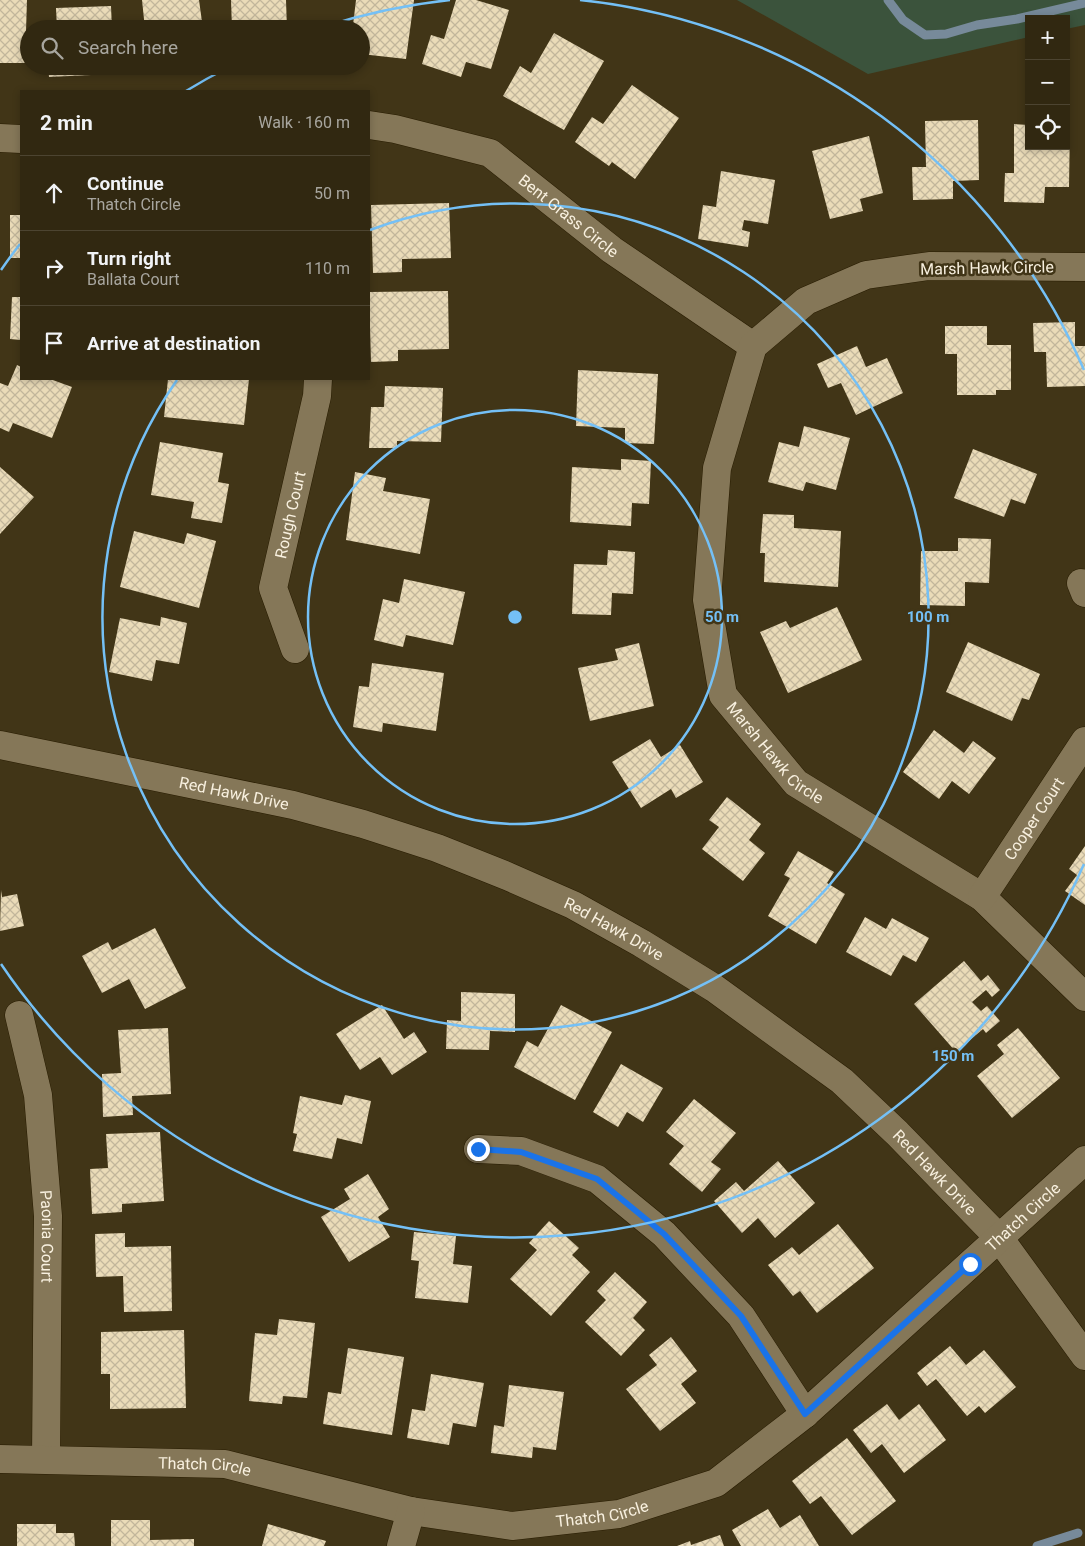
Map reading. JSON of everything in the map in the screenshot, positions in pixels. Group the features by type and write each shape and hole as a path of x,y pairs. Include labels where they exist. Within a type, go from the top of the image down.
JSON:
{"street":[{"name":"Bent Grass Circle","path":"370,125 396,129 490,153 612,250 753,346"},
{"path":"0,138 20,138"},
{"name":"Marsh Hawk Circle","path":"1085,267 929,266 866,275 806,301 753,346 717,468 707,600 723,695 796,783 982,897 1085,997"},
{"name":"Rough Court","path":"295,649 273,588 317,396 318,380"},
{"name":"Cooper Court","path":"982,897 1085,741"},
{"name":"Red Hawk Drive","path":"0,746 293,805 363,824 437,848 573,905 641,943 714,988 842,1081 897,1133 1000,1239 1085,1356"},
{"name":"Paonia Court","path":"19,1015 38,1096 48,1216 46,1459"},
{"path":"478,1149 521,1152 597,1179 664,1234 741,1316 805,1414"},
{"name":"Thatch Circle","path":"0,1459 224,1464 411,1511 512,1526 619,1514 716,1483 805,1414 1085,1160"},
{"path":"401,1546 411,1511"}],"green space":[{"path":"737,0 1085,0 1085,25 1070,28 1070,15 1025,15 1025,38 868,74"}],"building":[{"path":"0,0 27,0 26,20 20,20 20,63 0,63"},
{"path":"142,0 199,0 202,20 144,20"},
{"path":"231,0 286,0 287,20 232,20"},
{"path":"356,0 414,0 406,59 370,55 370,20 354,20"},
{"path":"456,0 476,0 509,10 491,69 466,62 461,77 422,64 431,35 444,39"},
{"path":"111,6 112,20 57,20 56,8"},
{"path":"554,33 604,61 564,130 503,96 520,66 531,73"},
{"path":"49,75 91,75 49,77"},
{"path":"632,85 679,118 635,179 612,162 609,166 575,142 592,117 603,124"},
{"path":"978,120 979,180 953,181 953,199 913,200 912,167 926,167 925,121"},
{"path":"1014,124 1025,125 1025,150 1070,150 1069,187 1045,187 1044,203 1004,202 1005,173 1014,173"},
{"path":"869,136 883,193 860,199 863,211 830,219 812,151"},
{"path":"721,171 775,180 768,224 744,220 742,230 750,232 748,247 698,239 703,205 716,207"},
{"path":"449,203 451,258 402,259 402,272 373,273 371,205"},
{"path":"10,215 20,215 20,258 10,258"},
{"path":"448,291 449,349 398,350 398,361 371,362 370,292"},
{"path":"12,297 20,297 20,340 10,339"},
{"path":"1075,322 1075,346 1085,346 1085,386 1047,387 1046,352 1034,352 1033,323"},
{"path":"945,326 987,326 987,345 1011,345 1011,390 996,390 996,395 957,395 957,354 945,354"},
{"path":"857,346 866,367 887,358 903,393 856,415 841,383 828,388 817,364"},
{"path":"17,365 20,366 20,380 53,380 72,387 52,438 13,423 9,432 0,428 0,383 8,386"},
{"path":"578,370 658,374 654,444 625,443 625,428 576,426"},
{"path":"168,380 249,380 244,425 164,417"},
{"path":"385,386 443,388 441,442 397,441 397,448 369,448 371,407 384,407"},
{"path":"804,426 850,438 836,490 806,482 803,491 768,482 779,442 799,447"},
{"path":"160,442 223,453 218,482 229,484 222,523 191,518 194,502 151,495"},
{"path":"973,449 1037,474 1025,504 1011,499 1004,517 954,498"},
{"path":"621,459 651,461 649,504 632,503 631,526 570,522 572,467 621,470"},
{"path":"0,467 34,497 0,534"},
{"path":"355,472 386,478 383,491 430,499 420,554 346,540"},
{"path":"763,514 794,515 794,528 841,531 838,587 764,582 765,553 760,553"},
{"path":"134,531 184,544 187,533 216,541 199,608 120,587"},
{"path":"958,538 991,539 989,583 965,582 965,606 920,605 921,551 958,551"},
{"path":"608,550 635,552 633,594 612,593 611,615 572,614 574,564 607,565"},
{"path":"404,579 465,592 453,645 406,635 403,647 374,640 383,599 399,603"},
{"path":"837,607 862,660 788,693 760,632 786,621 790,628"},
{"path":"161,617 187,623 179,664 156,660 152,681 109,672 120,618 160,626"},
{"path":"968,642 1040,674 1029,700 1022,698 1012,721 946,692"},
{"path":"639,643 654,706 590,721 578,668 618,660 615,649"},
{"path":"372,663 444,673 436,731 383,723 382,732 353,727 359,686 369,687"},
{"path":"934,730 964,753 973,741 996,758 969,794 952,781 939,799 903,772"},
{"path":"650,739 661,757 680,745 703,782 676,798 671,789 641,808 612,762"},
{"path":"727,797 761,824 749,840 765,853 743,881 702,849 719,827 709,820"},
{"path":"1085,846 1085,905 1065,891 1077,875 1069,869"},
{"path":"798,851 834,872 827,883 845,894 816,944 768,916 790,878 784,875"},
{"path":"1,890 2,897 17,894 24,926 0,931"},
{"path":"865,917 886,929 892,918 929,938 916,962 903,955 891,976 846,952"},
{"path":"155,928 186,988 145,1009 129,979 102,993 82,956 108,942 112,950"},
{"path":"964,961 981,981 988,975 1000,990 992,997 986,990 972,1002 981,1011 987,1006 1000,1021 986,1033 983,1029 956,1052 914,1004"},
{"path":"461,992 515,994 515,1032 490,1031 489,1050 446,1049 447,1020 461,1021"},
{"path":"382,1005 404,1039 414,1032 427,1052 392,1075 380,1057 360,1070 336,1034"},
{"path":"561,1005 612,1032 575,1100 514,1067 527,1041 538,1047"},
{"path":"168,1028 171,1094 132,1096 133,1115 103,1117 102,1074 121,1073 118,1030"},
{"path":"1018,1028 1060,1078 1012,1118 977,1076 1004,1054 997,1045"},
{"path":"621,1064 663,1088 643,1122 627,1112 618,1127 593,1112"},
{"path":"345,1095 371,1101 362,1144 337,1138 332,1159 293,1151 297,1134 293,1133 300,1096 342,1105"},
{"path":"694,1099 736,1133 711,1162 721,1169 702,1192 669,1164 684,1146 666,1132"},
{"path":"160,1132 164,1201 122,1204 122,1212 92,1214 90,1169 108,1168 106,1134"},
{"path":"778,1161 815,1203 775,1238 758,1218 742,1233 714,1201 736,1182 744,1191"},
{"path":"368,1174 389,1209 378,1217 390,1237 349,1262 321,1217 350,1199 344,1189"},
{"path":"549,1221 579,1248 572,1255 590,1272 551,1316 510,1279 537,1250 529,1243"},
{"path":"838,1224 874,1268 817,1313 800,1291 793,1296 768,1265 792,1247 799,1255"},
{"path":"414,1232 456,1236 453,1264 472,1266 468,1303 415,1298 419,1261 411,1260"},
{"path":"125,1233 125,1247 171,1246 172,1311 124,1312 123,1276 96,1277 95,1234"},
{"path":"615,1272 647,1302 633,1318 645,1330 621,1356 585,1322 606,1300 597,1291"},
{"path":"279,1319 315,1323 307,1398 283,1396 282,1404 249,1401 255,1333 277,1335"},
{"path":"184,1330 186,1408 110,1409 110,1374 101,1374 101,1332"},
{"path":"671,1337 697,1371 681,1384 696,1403 660,1431 626,1389 657,1365 649,1355"},
{"path":"950,1346 966,1365 984,1350 1016,1387 985,1413 979,1406 967,1416 936,1379 927,1386 917,1373"},
{"path":"348,1348 404,1357 392,1435 323,1424 328,1392 341,1394"},
{"path":"431,1374 484,1383 476,1427 453,1423 449,1445 407,1438 412,1409 425,1411"},
{"path":"509,1385 564,1392 556,1450 533,1447 532,1458 491,1453 494,1425 504,1427"},
{"path":"887,1404 899,1420 919,1404 946,1440 904,1473 882,1444 871,1453 853,1430"},
{"path":"847,1438 896,1501 852,1535 821,1496 810,1504 792,1481"},
{"path":"768,1509 780,1528 800,1515 819,1546 741,1546 732,1530"},
{"path":"111,1520 150,1520 150,1540 194,1539 194,1546 111,1546"},
{"path":"17,1524 56,1524 56,1533 74,1533 75,1546 17,1546"},
{"path":"268,1524 326,1541 324,1546 262,1546"},
{"path":"720,1535 724,1546 677,1546 690,1541 691,1545"}],"waterway":[{"path":"888,0 903,20 925,35 946,34 977,25 1017,19 1085,3"},
{"path":"1037,1546 1078,1533"}],"route":[{"path":"478,1149 521,1152 597,1179 664,1234 741,1316 805,1414 970,1264"}]}
